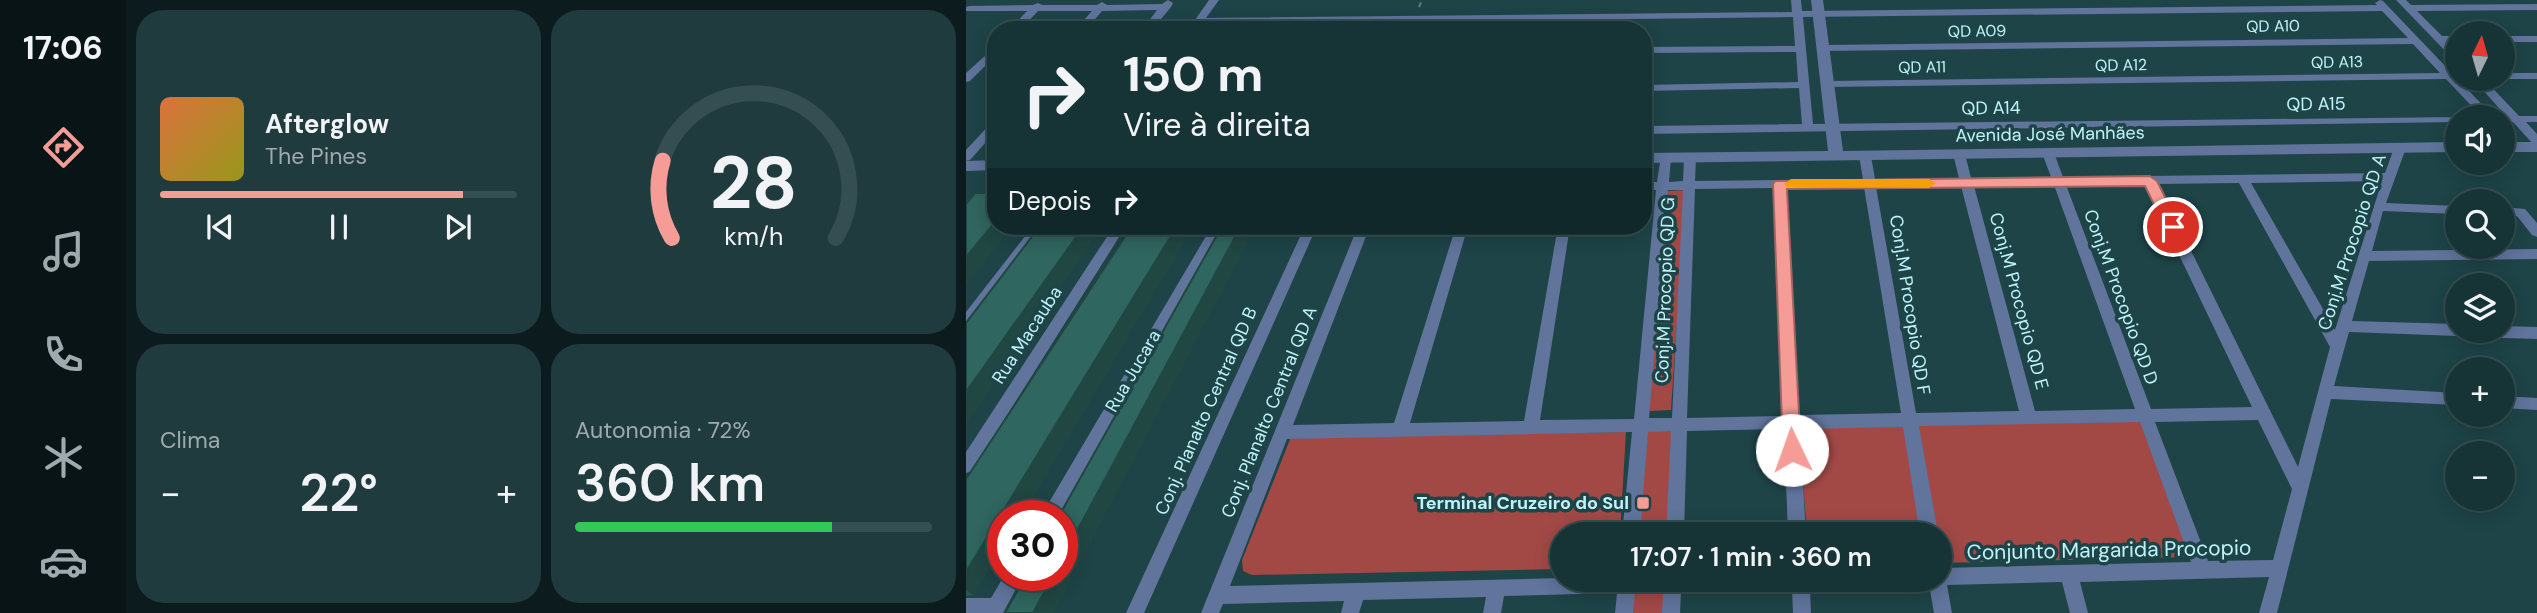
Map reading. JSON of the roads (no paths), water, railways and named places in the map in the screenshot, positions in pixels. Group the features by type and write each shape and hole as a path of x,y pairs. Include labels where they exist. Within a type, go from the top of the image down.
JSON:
{"street":[{"path":"968,10 979,0"},
{"path":"1199,21 1214,0"},
{"path":"1796,0 1808,128"},
{"path":"1817,0 1836,156"},
{"path":"968,10 1040,4 1168,3"},
{"path":"1154,21 1168,3"},
{"path":"1023,21 1040,4"},
{"path":"1088,21 1103,4"},
{"path":"1436,21 2185,10 2381,4 2445,72"},
{"path":"2405,4 2537,7"},
{"path":"2405,4 2445,45"},
{"path":"2439,39 2445,39"},
{"path":"2515,39 2537,39"},
{"name":"QD A10","path":"2130,44 2417,41"},
{"name":"QD A09","path":"1823,48 2130,44"},
{"path":"1652,50 1800,49"},
{"path":"966,79 987,58"},
{"name":"QD A13","path":"2226,79 2445,76"},
{"path":"2515,76 2537,76"},
{"name":"QD A12","path":"2017,82 2226,79"},
{"name":"QD A11","path":"1828,84 2017,82"},
{"path":"1652,88 1802,85"},
{"path":"2463,91 2477,105"},
{"path":"2489,91 2537,141"},
{"name":"QD A15","path":"2176,123 2445,119"},
{"path":"2516,119 2537,119"},
{"name":"QD A14","path":"1652,130 2176,123"},
{"path":"966,157 987,134"},
{"path":"2515,147 2537,147"},
{"name":"Conj.M Procopio QD A","path":"2268,613 2337,347 2378,206 2400,148"},
{"name":"Avenida José Manhães","path":"1652,158 2445,148"},
{"name":"Conj.M Procopio QD D","path":"2048,153 2203,570"},
{"name":"Conj.M Procopio QD E","path":"1959,154 2029,418"},
{"name":"Conj.M Procopio QD F","path":"1865,156 1927,522"},
{"path":"1632,522 1665,158"},
{"name":"Conj.M Procopio QD G","path":"1675,522 1690,158"},
{"path":"966,166 987,165"},
{"path":"1652,186 2389,177"},
{"path":"2243,180 2337,347"},
{"path":"2150,181 2299,487"},
{"path":"1780,184 1796,522"},
{"path":"2378,206 2445,209"},
{"path":"2515,212 2521,212 2537,232"},
{"path":"966,322 1033,235"},
{"name":"Rua Macauba","path":"966,466 1114,235"},
{"name":"Rua Jucara","path":"1058,500 1213,235"},
{"name":"Conj. Planalto Central QD B","path":"1135,613 1307,235"},
{"name":"Conj. Planalto Central QD A","path":"1210,613 1360,235"},
{"path":"1400,429 1459,235"},
{"path":"1531,425 1563,235"},
{"path":"2365,256 2537,254"},
{"path":"2343,326 2445,330"},
{"path":"2515,332 2537,333"},
{"path":"2326,392 2445,399"},
{"path":"2515,403 2537,404"},
{"path":"1281,432 1531,425 2262,413"},
{"name":"Conjunto Margarida Procopio","path":"1952,578 2278,568"},
{"path":"2069,574 2080,613"},
{"path":"1217,595 1550,586"},
{"path":"1492,613 1496,588"},
{"path":"966,607 994,610 1005,591"},
{"path":"1350,613 1356,592"},
{"path":"1624,613 1625,592"},
{"path":"1671,613 1672,592"},
{"path":"1801,592 1802,613"},
{"path":"1941,592 1943,613"}],"place":[{"name":"Terminal Cruzeiro do Sul","path":"1643,503"}]}
